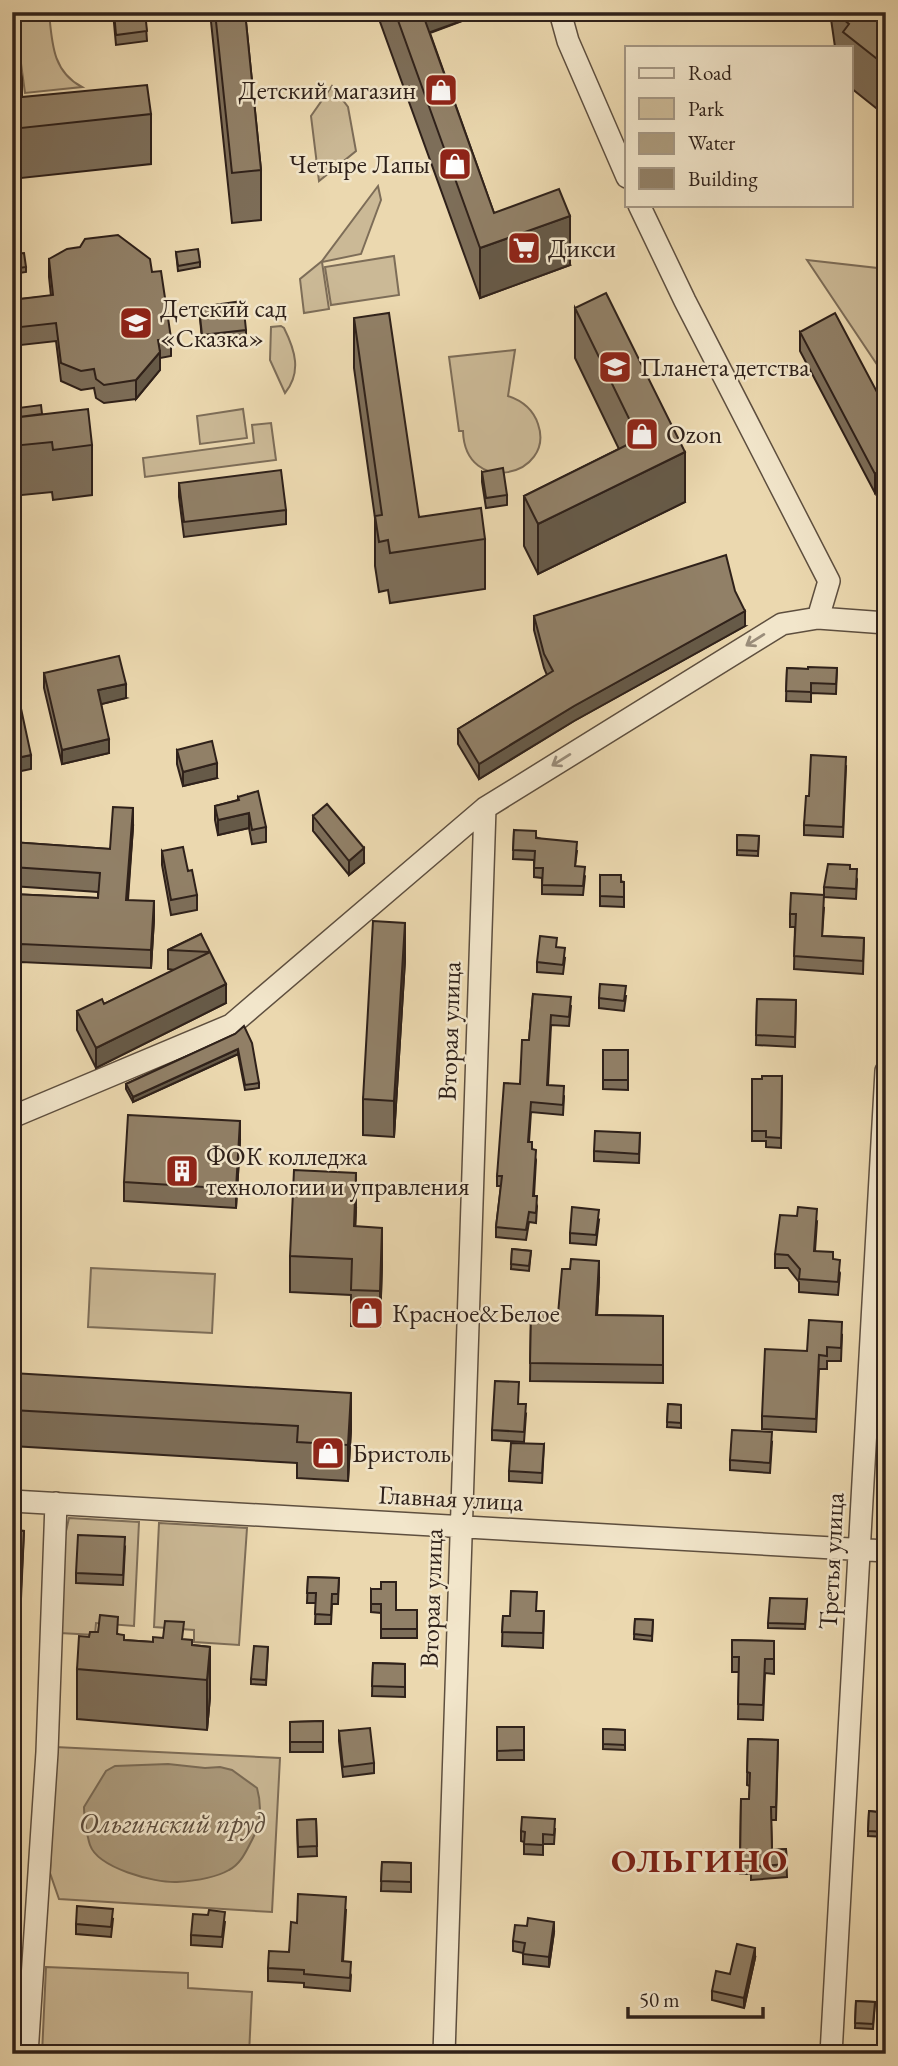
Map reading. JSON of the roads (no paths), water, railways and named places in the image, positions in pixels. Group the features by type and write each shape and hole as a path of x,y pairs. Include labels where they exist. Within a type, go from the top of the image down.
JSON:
{"street":[{"path":"559,12 568,41 625,172"},
{"path":"639,206 828,581 818,618"},
{"path":"12,1117 231,1025 485,808 782,624 818,618 886,623"},
{"name":"Вторая улица","path":"444,2054 485,808"},
{"name":"Третья улица","path":"831,2054 886,1071"},
{"name":"Главная улица","path":"12,1501 886,1551"},
{"path":"27,2054 47,1752 56,1503"}],"water":[{"name":"Ольгинский пруд","path":"168,1764 232,1770 257,1788 260,1808 257,1827 243,1857 229,1870 190,1881 155,1880 115,1867 104,1861 90,1845 84,1807 106,1771 115,1766"}],"place":[{"name":"Детский магазин","path":"441,90"},
{"name":"Четыре Лапы","path":"455,164"},
{"name":"Дикси","path":"524,248"},
{"name":"Детский сад «Сказка»","path":"136,323"},
{"name":"Планета детства","path":"615,367"},
{"name":"Ozon","path":"642,434"},
{"name":"ФОК колледжа технологии и управления","path":"182,1171"},
{"name":"Красное&Белое","path":"367,1313"},
{"name":"Бристоль","path":"328,1453"}],"district":[{"name":"ОЛЬГИНО","path":"700,1860"}]}
